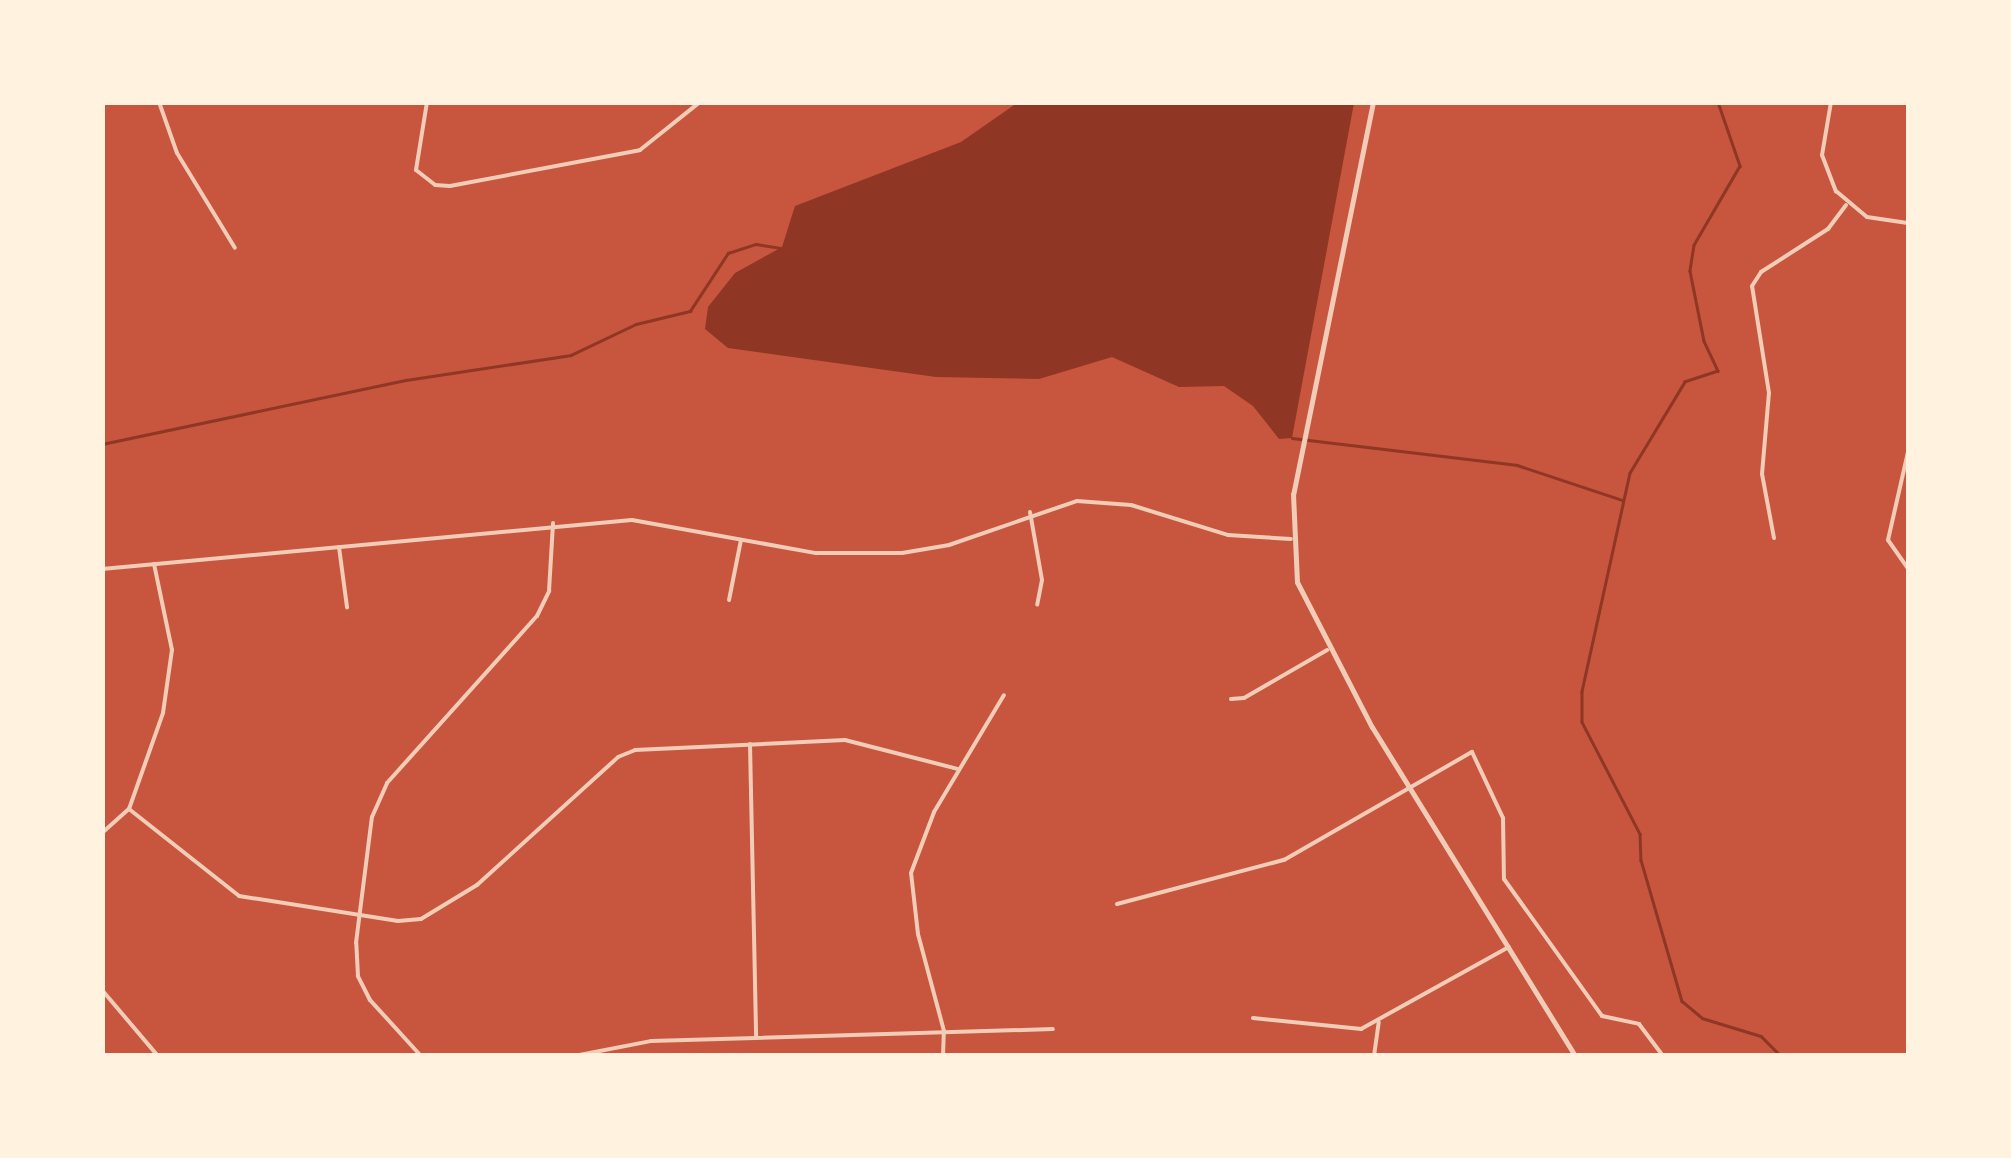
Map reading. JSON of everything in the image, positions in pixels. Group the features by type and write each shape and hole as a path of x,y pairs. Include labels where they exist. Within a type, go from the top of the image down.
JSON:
{"street":[{"path":"158,102 177,153 235,248"},
{"path":"427,102 416,170 435,185 492,180 640,150 700,102"},
{"path":"1372,102 1301,454 1291,539 1302,598 1408,786 1574,1056"},
{"path":"1831,102 1822,155 1846,205 1867,216 1908,224"},
{"path":"1846,102 1881,102"},
{"path":"1774,538 1762,474 1769,393 1752,286 1760,272 1828,229 1846,205"},
{"path":"1908,452 1888,540 1908,569"},
{"path":"102,570 553,523 632,520 838,555 902,553 949,545 1030,512 1077,500 1119,502 1228,534 1291,539"},
{"path":"1030,512 1042,580 1037,605"},
{"path":"421,1056 370,1000 358,976 360,919 376,801 536,616 548,591 553,523"},
{"path":"729,600 741,540"},
{"path":"339,546 347,607"},
{"path":"102,833 129,809 164,713 170,666 154,564"},
{"path":"1231,699 1244,698 1328,650"},
{"path":"943,1056 944,1032 918,934 911,872 918,844 1004,695"},
{"path":"129,809 239,896 360,919 421,920 461,897 618,757 656,746 845,740 958,769"},
{"path":"750,744 756,1037"},
{"path":"1117,904 1262,868 1472,752 1503,818 1504,879 1602,1016 1640,1024 1663,1056"},
{"path":"1253,1018 1327,1029 1362,1029 1510,947"},
{"path":"102,990 158,1056"},
{"path":"1374,1056 1379,1022"},
{"path":"574,1056 651,1041 1053,1029"}],"shaded area":[{"path":"1017,103 1354,103 1292,438 1279,439 1253,406 1224,386 1179,387 1112,357 1039,379 936,377 728,348 705,329 708,307 735,273 782,247 795,206 961,142"}],"waterway":[{"path":"1718,102 1740,166 1694,245 1690,271 1704,341 1718,371 1685,382 1630,473 1582,692 1582,722 1640,834 1641,860 1682,1001 1702,1018 1761,1036 1781,1056"},
{"path":"102,444 406,380 571,355 636,324 690,311 728,253 756,244 782,248"},
{"path":"1292,438 1517,465 1622,500"}]}
